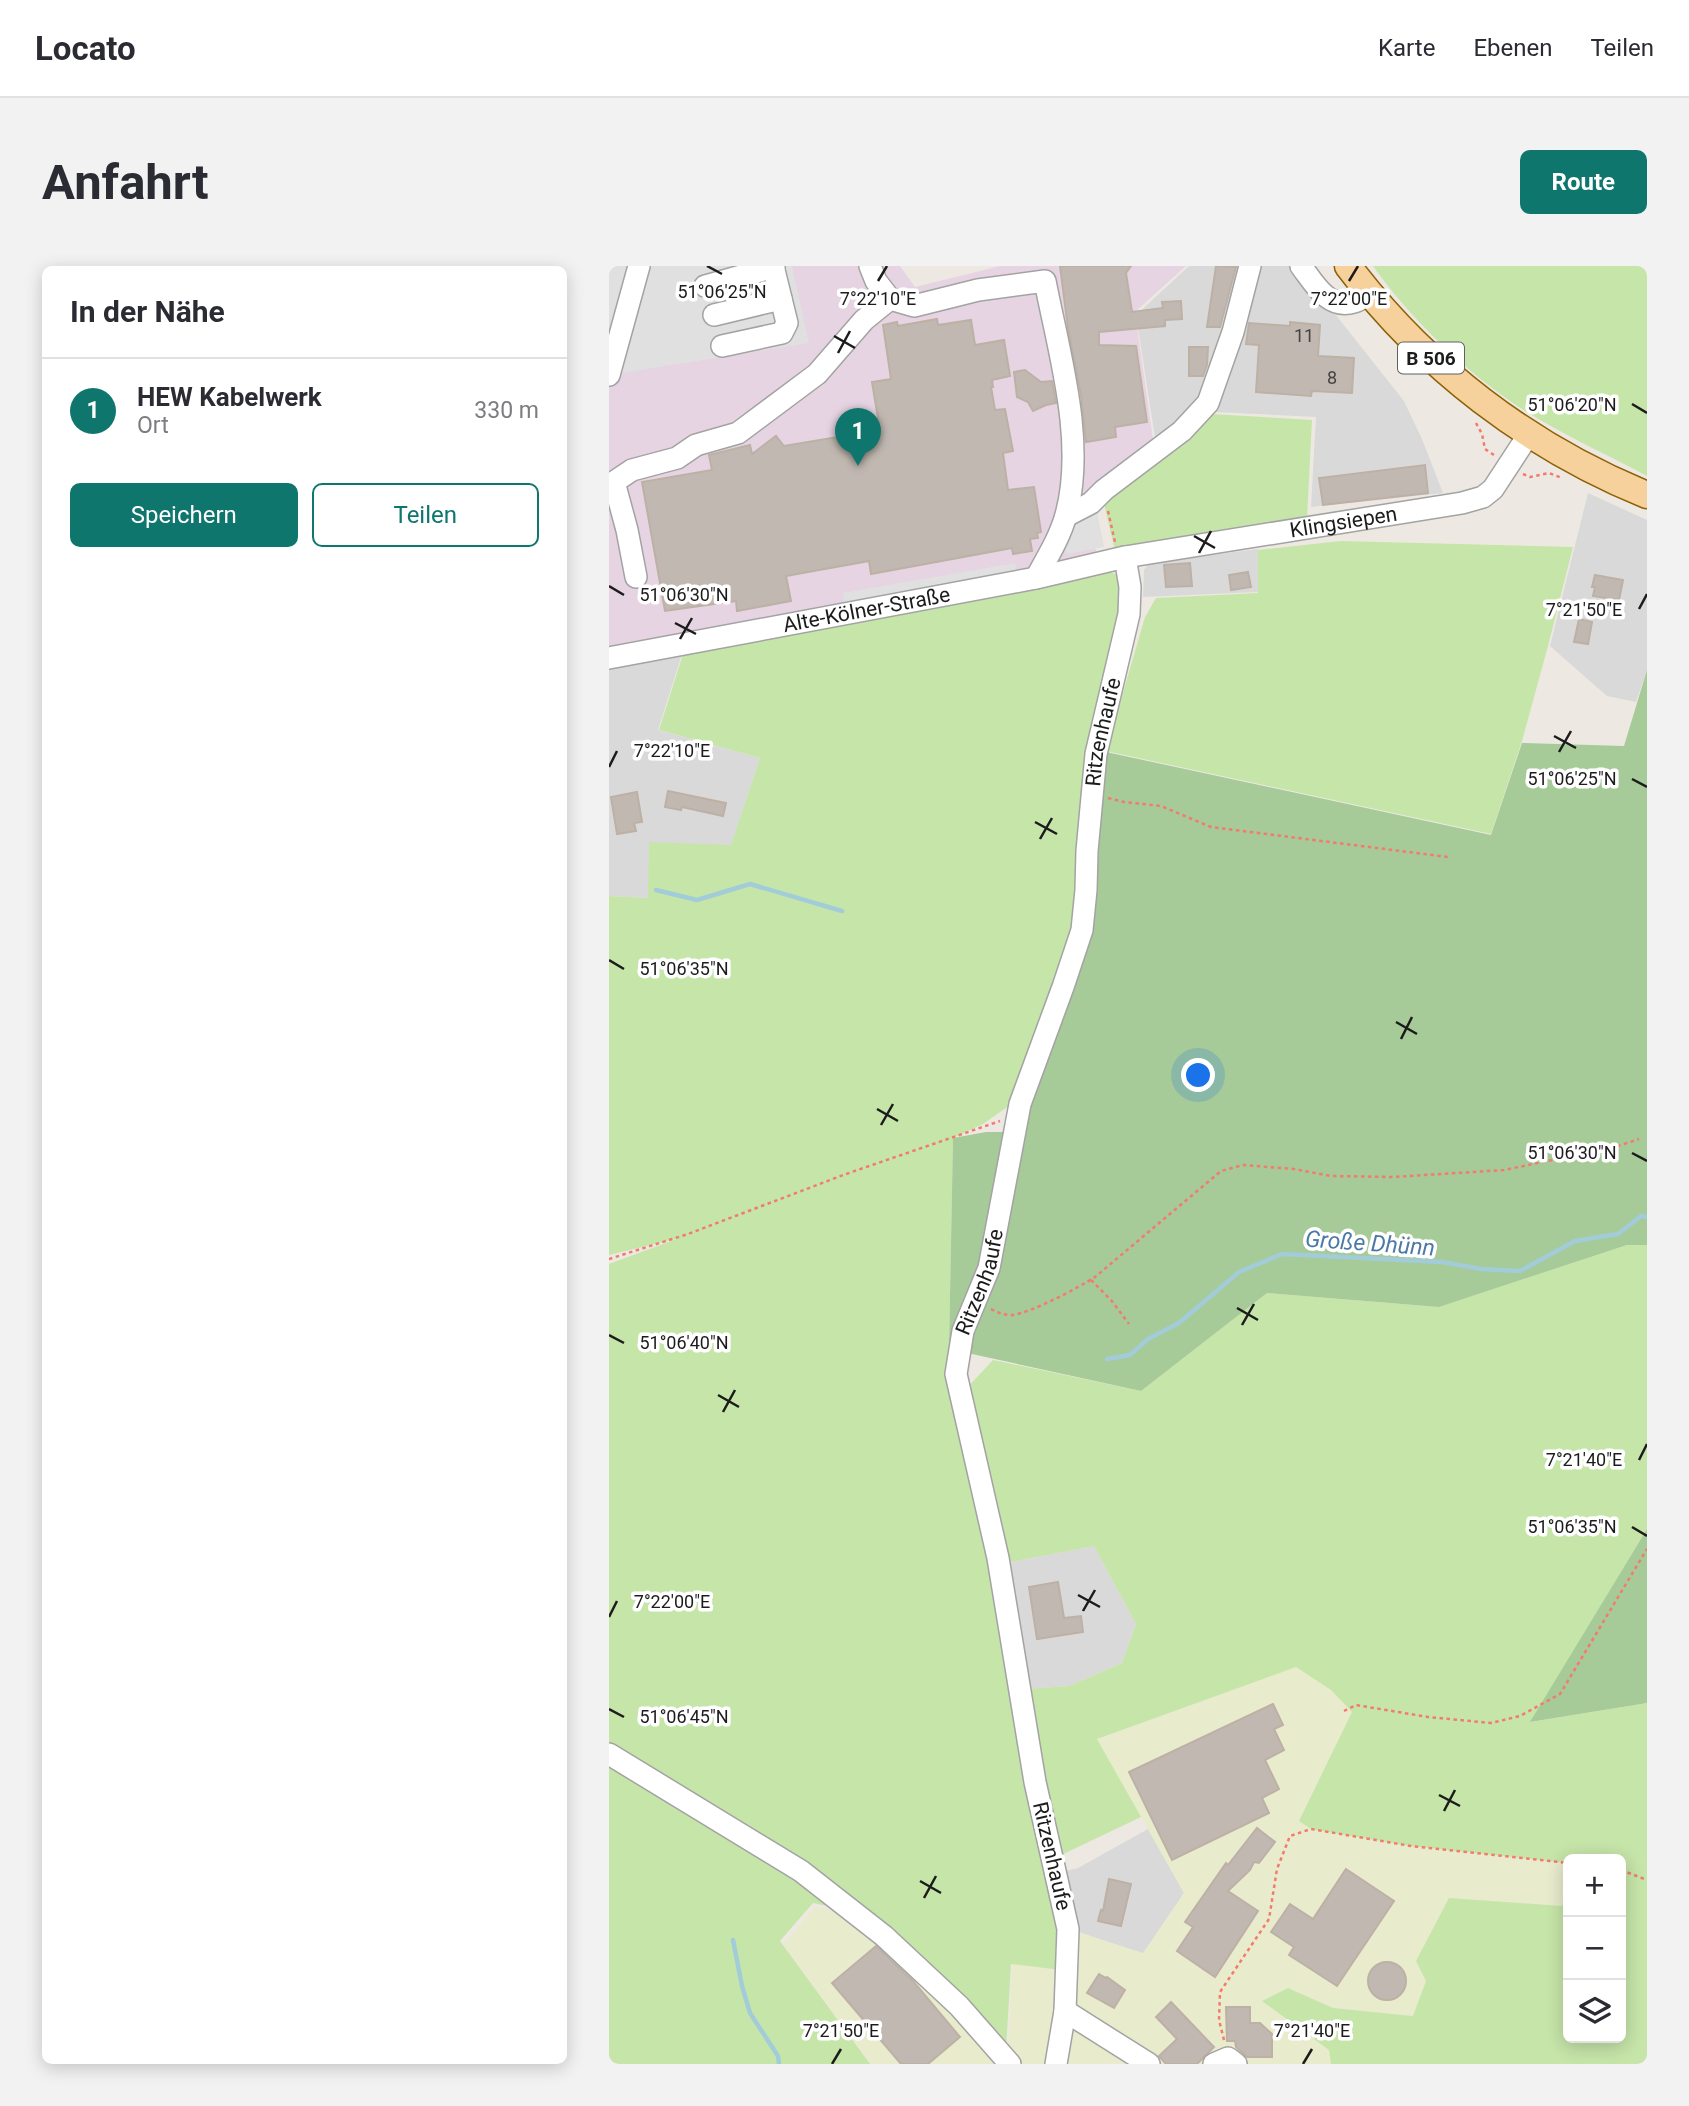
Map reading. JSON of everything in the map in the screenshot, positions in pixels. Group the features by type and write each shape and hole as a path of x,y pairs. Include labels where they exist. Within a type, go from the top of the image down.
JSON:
{"main road":[{"name":"B 506","path":"1347,266 1401,330 1432,360 1493,410 1560,454 1647,495"}],"street":[{"path":"609,375 639,266"},
{"path":"870,266 876,281 890,299 914,306 978,290 1045,281 1071,407 1072,479 1066,516 1036,578"},
{"path":"1066,516 1091,503 1104,490 1182,431 1208,403 1233,332 1250,266"},
{"path":"1301,266 1331,301 1354,302 1369,294"},
{"path":"705,286 774,267 787,323 782,333 722,346"},
{"path":"714,315 781,299"},
{"path":"636,577 627,530 611,475 677,458 697,445 738,433 817,374 864,320 890,299"},
{"name":"Klingsiepen","path":"1121,558 1462,503 1483,497 1493,489 1529,434"},
{"name":"Alte-Kölner-Straße","path":"609,658 1036,578 1121,558"},
{"name":"Ritzenhaufe","path":"1056,2064 1065,2011 1068,1929 1035,1782 998,1559 956,1374 963,1332 989,1268 1020,1104 1082,930 1096,754 1129,614 1130,587 1121,558"},
{"path":"609,1754 801,1871 884,1936 959,2006 1010,2064"},
{"path":"1065,2011 1149,2064"}],"path":[{"path":"1508,465 1527,477 1549,472 1566,480"},
{"path":"1104,490 1121,558"},
{"path":"1092,793 1124,802 1161,806 1211,827 1448,857"},
{"path":"609,1259 688,1234 846,1174 1017,1118"},
{"path":"975,1302 1002,1315 1016,1315 1074,1290 1091,1280 1221,1171 1243,1165 1331,1175 1393,1177 1504,1170 1639,1139"},
{"path":"1091,1280 1129,1324"},
{"path":"1344,1711 1356,1705 1428,1717 1491,1723 1520,1716 1560,1693 1647,1549"},
{"path":"1226,2062 1219,2020 1220,1992 1269,1919 1277,1869 1290,1836 1311,1829 1411,1846 1563,1862"},
{"path":"1626,1872 1647,1880"}],"shaded area":[{"path":"609,266 900,266 915,287 1000,266 1186,266 1135,312 1154,446 1081,499 1101,568 609,656"},
{"path":"609,266 792,266 809,343 609,375"},
{"path":"1189,266 1297,266 1404,401 1443,493 1311,507 1316,417 1215,412 1155,438 1136,315"},
{"path":"1588,493 1647,520 1647,670 1636,702 1607,696 1550,646"},
{"path":"1096,507 1104,547 1066,554 1063,527"},
{"path":"1258,549 1258,592 1143,597 1144,570 1150,563"},
{"path":"1015,563 1017,575 845,605 843,593"},
{"path":"682,654 658,730 760,758 731,846 648,898 609,896 609,663"},
{"path":"1094,1546 1136,1624 1122,1663 1069,1686 1024,1689 1005,1563"},
{"path":"1148,1829 1184,1893 1143,1954 1073,1930 1061,1872 1078,1868"}],"green space":[{"path":"1373,266 1647,266 1647,476 1555,428 1495,390 1428,331"},
{"path":"1211,414 1312,420 1307,518 1115,551 1103,499"},
{"path":"1341,541 1573,547 1522,741 1491,834 1106,751 1145,617 1156,598 1258,593 1258,550"},
{"path":"1109,572 1122,576 1123,614 1075,928 1013,1103 983,1124 953,1138 949,1349 952,1377 1062,1927 1061,1970 1011,1964 1006,2051 852,1911 813,1903 780,1941 870,2064 609,2064 609,1264 679,1238 609,1255 609,896 648,898 649,842 731,845 760,758 659,730 683,654"},
{"path":"1647,670 1647,1245 1627,1245 1439,1307 1267,1293 1141,1391 949,1349 953,1138 986,1132 1020,1132 1072,989 1106,752 1491,835 1522,743 1624,746"},
{"path":"1627,1245 1647,1245 1647,1529 1531,1722 1647,1703 1647,2064 1331,2064 1329,2050 1262,2001 1288,1988 1333,2008 1413,2016 1426,1981 1416,1961 1449,1898 1562,1906 1563,1902 1563,2043 1626,2043 1626,1854 1563,1854 1563,1862 1411,1846 1311,1829 1299,1821 1352,1712 1331,1690 1296,1667 1097,1739 1141,1817 1057,1857 1024,1689 1069,1686 1122,1663 1136,1624 1094,1546 1005,1563 966,1389 993,1360 1141,1391 1267,1293 1439,1307"},
{"path":"1647,1529 1647,1703 1530,1722"},
{"path":"1296,1667 1331,1690 1352,1712 1300,1821 1311,1829 1411,1846 1563,1862 1563,1906 1426,1981 1413,2016 1333,2008 1288,1988 1263,2001 1329,2050 1331,2064 1056,2064 1068,1929 1143,1953 1184,1893 1097,1739"},
{"path":"815,1907 852,1915 1008,2053 1012,1964 1061,1970 1052,2064 870,2064 783,1944"}],"building":[{"path":"1060,266 1131,266 1126,273 1132,312 1163,308 1162,302 1181,301 1182,319 1165,320 1165,326 1099,332 1099,345 1136,346 1147,422 1115,427 1116,437 1086,442"},
{"path":"1216,266 1236,267 1220,327 1207,327"},
{"path":"937,319 938,325 971,320 975,345 1004,340 1010,376 992,380 991,387 995,410 1005,409 1013,451 1003,453 1008,490 1034,487 1041,532 1037,533 1038,538 1030,539 1032,551 1013,554 1012,548 871,574 869,561 786,576 791,601 737,611 736,601 665,611 642,482 712,470 709,455 750,445 752,454 776,436 784,446 880,430 872,382 891,379 883,325 897,322 898,326"},
{"path":"1290,322 1320,325 1318,356 1354,358 1352,393 1312,391 1311,396 1256,392 1259,345 1246,344 1249,323 1290,326"},
{"path":"1189,347 1208,347 1203,376 1189,376"},
{"path":"1025,370 1041,382 1052,381 1056,403 1033,411 1028,402 1017,397 1014,372"},
{"path":"1425,465 1428,493 1323,505 1319,478"},
{"path":"1190,563 1192,586 1166,587 1164,565"},
{"path":"1248,572 1251,587 1231,590 1229,575"},
{"path":"1595,575 1623,580 1619,600 1593,596"},
{"path":"1579,619 1592,622 1588,644 1574,642"},
{"path":"668,791 726,803 723,816 682,807 681,810 665,807"},
{"path":"637,792 642,822 634,823 636,831 617,834 611,797"},
{"path":"1058,1582 1064,1618 1081,1616 1083,1632 1037,1639 1029,1587"},
{"path":"1273,1704 1283,1725 1274,1729 1284,1750 1265,1760 1279,1789 1262,1798 1269,1813 1172,1860 1129,1772"},
{"path":"1257,1828 1275,1842 1259,1863 1254,1862 1250,1870 1228,1891 1258,1911 1215,1977 1177,1951 1193,1927 1185,1922 1226,1863 1228,1865"},
{"path":"1346,1869 1394,1901 1337,1986 1289,1955 1294,1947 1271,1932 1290,1904 1313,1919"},
{"path":"1109,1879 1131,1884 1121,1926 1098,1921 1101,1910 1103,1911"},
{"path":"876,1946 913,1981 960,2037 928,2064 901,2064 832,1983"},
{"path":"1387,1962 1401,1967 1406,1981 1401,1995 1387,2000 1373,1995 1368,1981 1373,1967"},
{"path":"1099,1974 1125,1990 1114,2008 1087,1993"},
{"path":"1171,2002 1214,2047 1197,2064 1166,2064 1159,2056 1177,2039 1156,2017"},
{"path":"1226,2007 1250,2007 1250,2023 1260,2023 1272,2034 1272,2057 1247,2057 1236,2047 1235,2041 1227,2041"}],"waterway":[{"path":"656,890 697,900 750,884 842,911"},
{"name":"Große Dhünn","path":"1107,1359 1130,1355 1148,1339 1179,1323 1239,1272 1282,1254 1442,1262 1481,1269 1520,1271 1575,1241 1618,1234 1641,1216 1647,1217"},
{"path":"733,1940 750,2013 778,2056 779,2064"}],"place":[{"name":"HEW Kabelwerk","path":"858,466"}]}
